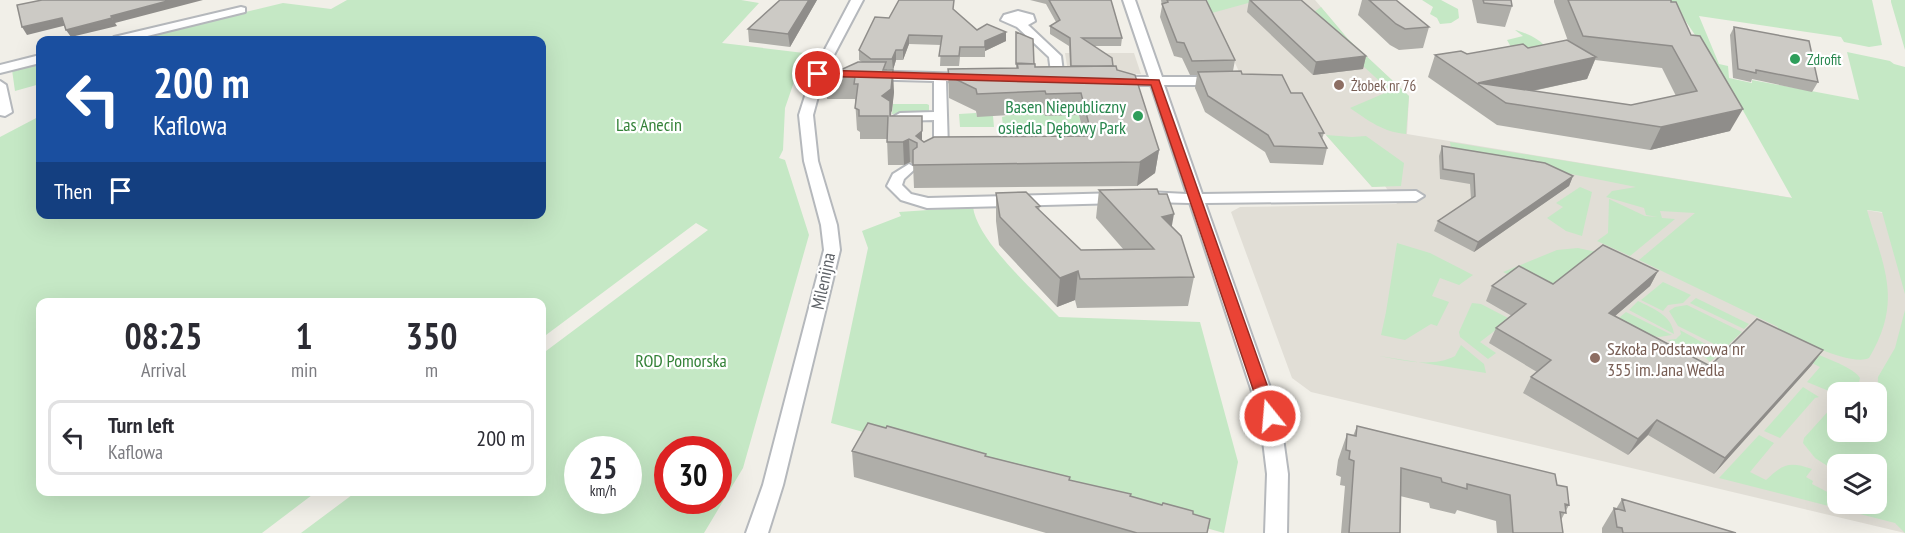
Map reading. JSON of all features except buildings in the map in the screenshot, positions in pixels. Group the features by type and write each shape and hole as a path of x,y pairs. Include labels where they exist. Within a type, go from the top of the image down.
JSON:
{"street":[{"name":"Milenijna","path":"757,533 773,485 832,250 830,225 811,161 806,130 808,104 818,74 857,0"},
{"path":"1008,0 1017,19 1055,56 1058,80"},
{"path":"1130,0 1155,82 1270,416 1275,440 1279,505 1276,533"},
{"path":"134,36 241,10"},
{"path":"0,69 36,60"},
{"path":"818,74 987,78"},
{"path":"926,159 941,149 940,77"},
{"path":"1102,81 1234,80"},
{"path":"0,85 5,112"},
{"path":"892,117 941,119 947,125 958,125"},
{"path":"909,168 898,177 894,186 906,197 927,203 1195,197 1416,196"}],"shaded area":[{"name":"Szkoła Podstawowa nr 355 im. Jana Wedla","path":"1207,0 1315,0 1348,39 1409,96 1407,134 1890,214 1905,269 1905,533 1311,392 1292,378 1231,212 1240,207 1397,204 1385,186 1372,187 1272,74 1240,74"},
{"path":"1065,53 1134,53 1141,74 1068,72"}],"green space":[{"name":"Las Anecin","path":"347,0 741,0 759,3 722,43 804,53 785,108 783,150 779,158 785,160 809,235 743,468 732,486 732,436 654,436 654,514 715,514 704,533 301,533 351,496 546,496 546,351 708,230 696,223 546,335 546,298 36,298 36,496 311,496 262,533 0,533 0,137 36,118 36,219 546,219 546,36 145,36 283,3 331,9"},
{"path":"1207,0 1259,0 1212,13"},
{"path":"1422,0 1441,0 1458,9 1459,18 1451,23 1440,24 1437,18 1430,14 1433,7"},
{"path":"1630,0 1872,0 1882,45 1869,47 1844,42 1841,37 1699,16 1719,64 1728,66 1729,78 1752,83 1752,80 1859,100 1847,52 1890,61 1905,67 1905,294 1882,212 1867,210 1884,267 1888,301 1879,338 1869,358 1850,359 1809,345 1777,330 1778,327 1639,260 1695,213 1660,211 1662,218 1675,219 1630,256 1597,241 1608,233 1609,199 1645,216 1658,217 1646,215 1644,208 1606,197 1612,191 1636,187 1526,165 1452,155 1450,142 1792,198 1727,82 1676,7"},
{"path":"1891,0 1905,0 1905,50 1891,2"},
{"path":"1321,7 1348,39 1409,96 1406,134 1383,128 1350,108 1385,93 1386,87 1339,44 1314,12"},
{"path":"1515,30 1537,40 1546,49 1494,47 1511,47 1507,40 1523,36"},
{"path":"36,64 36,85 15,91 12,70"},
{"path":"893,104 927,104 929,111 892,114"},
{"path":"976,113 977,116 993,116 994,127 960,127 959,114"},
{"path":"1005,113 1079,115 1082,128 1085,128 1086,132 1062,132 1060,126 1003,126 1002,117 1006,116"},
{"path":"1326,135 1366,136 1404,163 1401,186 1372,187"},
{"path":"1580,187 1592,192 1582,236 1566,231 1547,218 1563,207 1556,203"},
{"path":"973,207 985,235 996,250 1059,317 1200,322 1238,462 1224,533 831,423 868,248 862,231 901,216 899,212"},
{"path":"1397,243 1430,253 1473,275 1459,285 1440,278 1432,296 1449,302 1437,326 1431,324 1405,340 1381,335"},
{"path":"1578,248 1601,253 1543,293 1503,272 1557,250"},
{"path":"1663,282 1691,295 1683,303 1668,305 1663,311 1641,300"},
{"path":"1696,298 1749,324 1744,329 1690,303"},
{"path":"1638,301 1665,317 1670,322 1674,334 1629,310"},
{"path":"1472,303 1481,304 1510,319 1480,342 1496,353 1488,359 1460,337 1459,332"},
{"path":"1687,305 1742,332 1724,349 1678,326 1669,311 1675,307"},
{"path":"1905,310 1905,533 1895,523 1860,514 1887,514 1887,454 1827,454 1827,466 1815,458 1803,443 1804,438 1827,413 1827,442 1887,442 1887,382 1878,382 1878,377 1895,348"},
{"path":"1626,312 1672,335 1659,337 1607,328"},
{"path":"1680,330 1722,351 1710,362 1705,357 1667,340 1676,339 1681,334"},
{"path":"1749,332 1842,365 1853,371 1860,378 1859,382 1827,382 1827,390 1807,382 1820,367"},
{"path":"1461,345 1484,364 1486,373 1417,362 1445,360 1455,356"},
{"path":"1373,355 1417,362 1404,361"},
{"path":"1803,387 1819,397 1815,398 1780,438 1764,431"},
{"path":"1759,435 1774,443 1750,472 1766,480 1782,467 1798,465 1812,469 1806,477 1813,481 1812,484 1827,492 1827,506 1719,478"}],"place":[{"name":"Zdrofit","path":"1795,59"},
{"name":"Żłobek nr 76","path":"1339,85"},
{"name":"Basen Niepubliczny osiedla Dębowy Park","path":"1138,116"},
{"name":"Szkoła Podstawowa nr 355 im. Jana Wedla","path":"1595,358"}],"route":[{"path":"818,74 1155,82 1270,416"}],"park label":[{"name":"ROD Pomorska","path":"681,360"}]}
